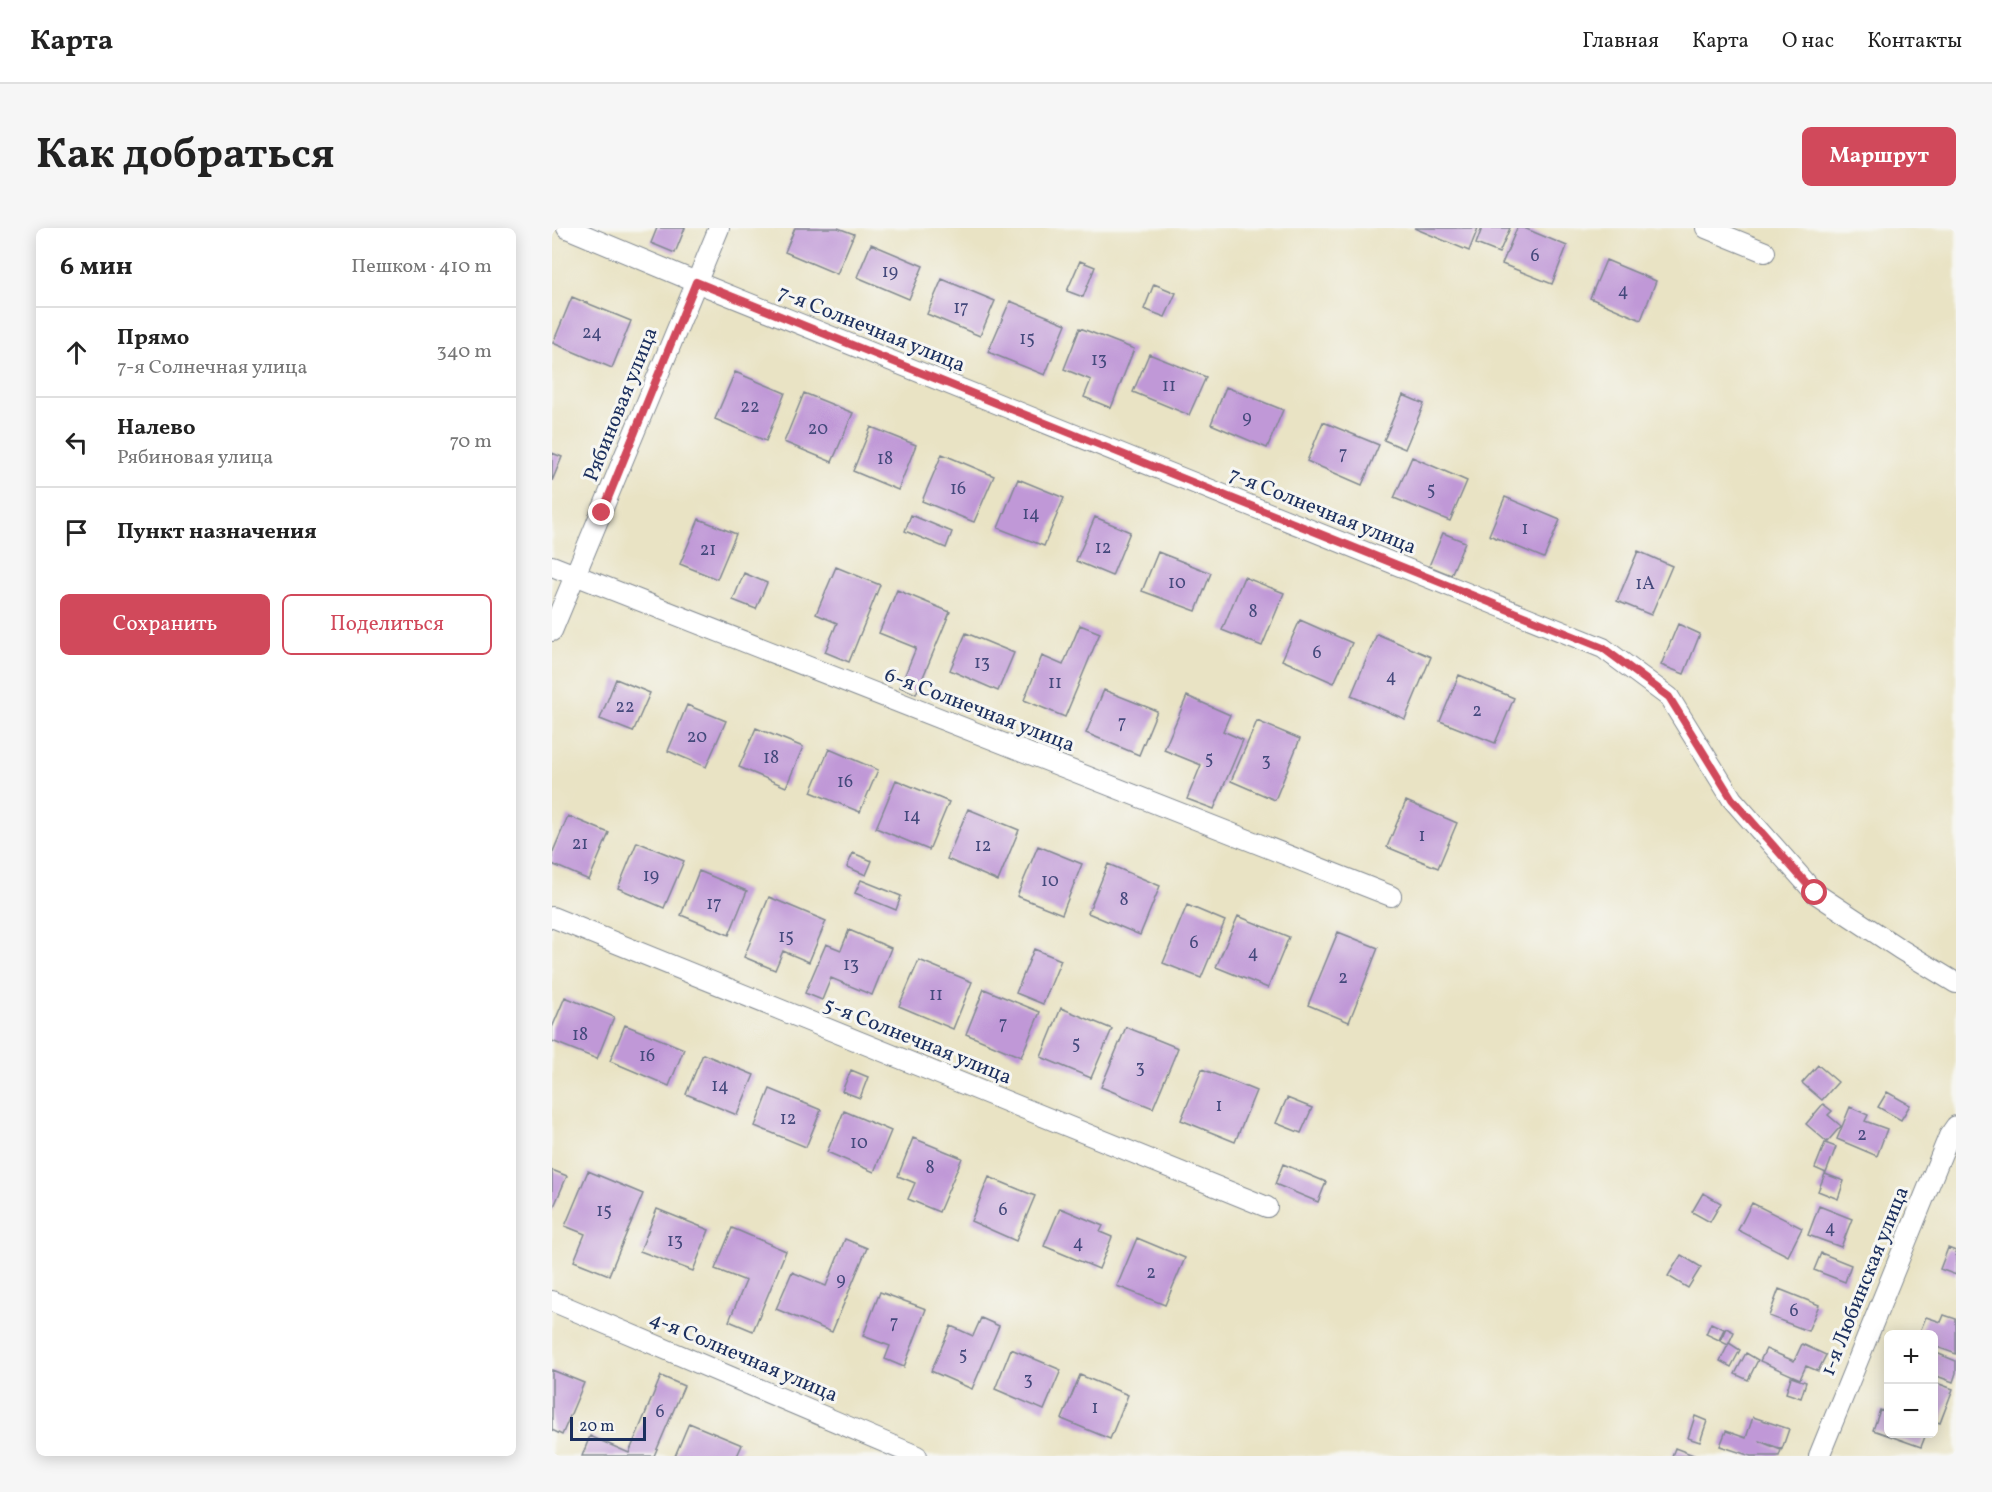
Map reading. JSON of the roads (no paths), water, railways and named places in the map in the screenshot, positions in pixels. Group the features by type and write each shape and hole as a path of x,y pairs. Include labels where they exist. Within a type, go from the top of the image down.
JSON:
{"street":[{"name":"7-я Солнечная улица","path":"567,228 1603,648 1669,697 1732,799 1815,893 1956,983"},
{"name":"Рябиновая улица","path":"552,631 719,228"},
{"path":"1706,228 1765,252"},
{"name":"6-я Солнечная улица","path":"552,566 1391,896"},
{"name":"5-я Солнечная улица","path":"552,917 1267,1207"},
{"name":"1-я Любинская улица","path":"1819,1456 1949,1136 1956,1126"},
{"name":"4-я Солнечная улица","path":"552,1301 917,1456"}]}
